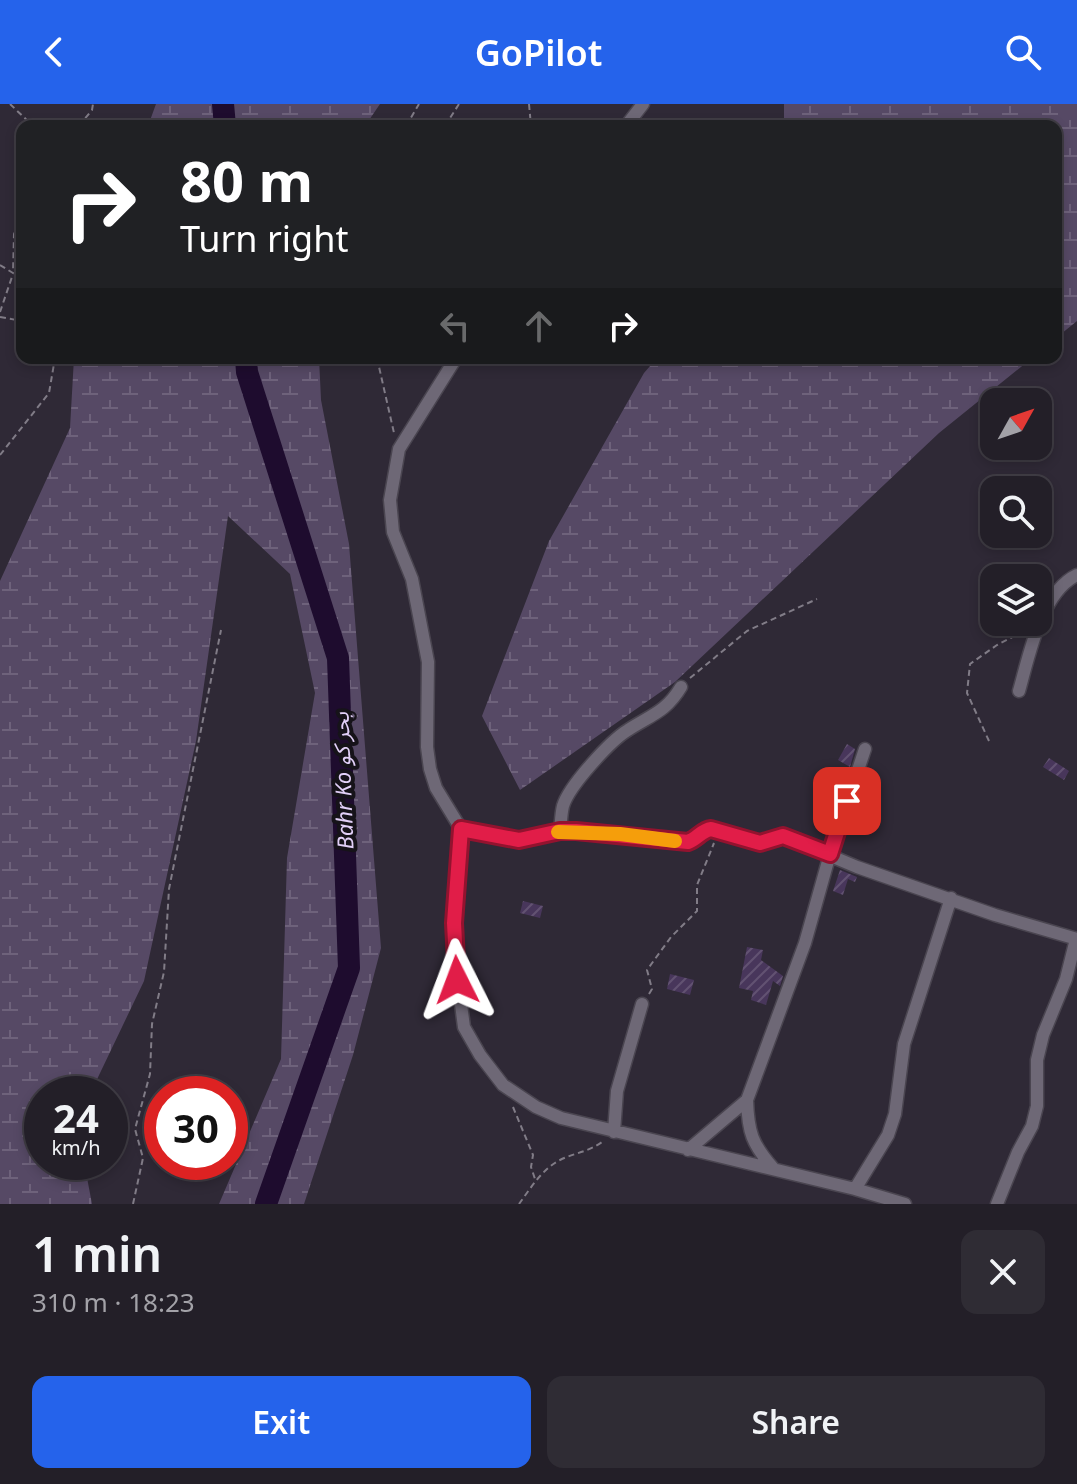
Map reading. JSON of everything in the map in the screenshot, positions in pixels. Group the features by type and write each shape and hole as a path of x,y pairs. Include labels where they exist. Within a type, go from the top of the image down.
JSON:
{"street":[{"path":"631,120 643,104"},
{"path":"452,364 399,449 390,500 393,532 412,579 428,662 427,747 430,769 436,788 461,829 454,923 464,1027 503,1085 536,1107 561,1118 773,1168 905,1204"},
{"path":"1052,600 1063,584 1077,575"},
{"path":"1019,691 1035,636"},
{"path":"560,831 564,805 572,790 603,752 618,736 645,718 661,712 673,701 681,687"},
{"path":"773,1168 755,1148 748,1123 747,1100 805,943 830,854 865,749"},
{"path":"461,829 519,840 560,831 688,842 706,830 760,843 783,836 857,867 995,915 1076,939 1066,979 1043,1035 1037,1060 1037,1106 1032,1126 997,1204"},
{"path":"855,1189 888,1135 895,1114 904,1044 951,898"},
{"path":"614,1132 617,1091 642,1004"},
{"path":"688,1150 747,1100"}],"path":[{"path":"10,104 27,120"},
{"path":"0,312 13,273 16,230"},
{"path":"0,265 13,273"},
{"path":"0,455 49,393 54,364"},
{"path":"378,364 399,449"},
{"path":"681,687 747,631 817,599"},
{"path":"133,1204 143,1158 135,1129 150,1074 151,1032 164,972 169,889 221,630"},
{"path":"989,741 967,693 970,664 1016,636"},
{"path":"642,1004 652,989 647,970 671,937 697,911 697,885 720,831"},
{"path":"503,1085 533,1155 531,1167 536,1180"},
{"path":"519,1204 536,1180 557,1161 591,1150 614,1132"}],"green space":[{"path":"156,104 380,104 369,120 150,120"},
{"path":"784,104 1077,104 1077,321 1062,333 1062,120 784,120"},
{"path":"74,364 319,364 321,400 349,544 381,948 353,1055 304,1204 219,1204 229,1180 248,1180 248,1136 281,1059 287,858 315,693 290,574 228,516 196,741 144,981 99,1076 24,1076 24,1180 87,1180 92,1204 0,1204 0,581 70,428"},
{"path":"652,364 1025,364 995,388 980,388 980,400 939,433 675,682 520,790 482,716 549,541"}],"building":[{"path":"847,744 855,749 850,767 838,760"},
{"path":"1049,758 1069,771 1064,780 1043,767"},
{"path":"840,870 857,877 855,882 848,879 843,895 833,891"},
{"path":"523,901 543,906 540,918 520,913"},
{"path":"747,947 763,950 761,960 783,976 780,986 773,981 766,1005 751,1000 753,991 739,988"},
{"path":"670,974 694,980 690,995 667,989"}],"waterway":[{"name":"Bahr Ko بحر كو","path":"223,104 224,120"},
{"name":"Bahr Ko بحر كو","path":"246,364 338,658 349,968 266,1204"}],"slow traffic":[{"path":"558,832 620,834 675,841"}],"route":[{"path":"457,980 454,923 461,829 519,840 560,831 576,831 688,842 711,829 760,843 783,836 830,854 847,801"}]}
